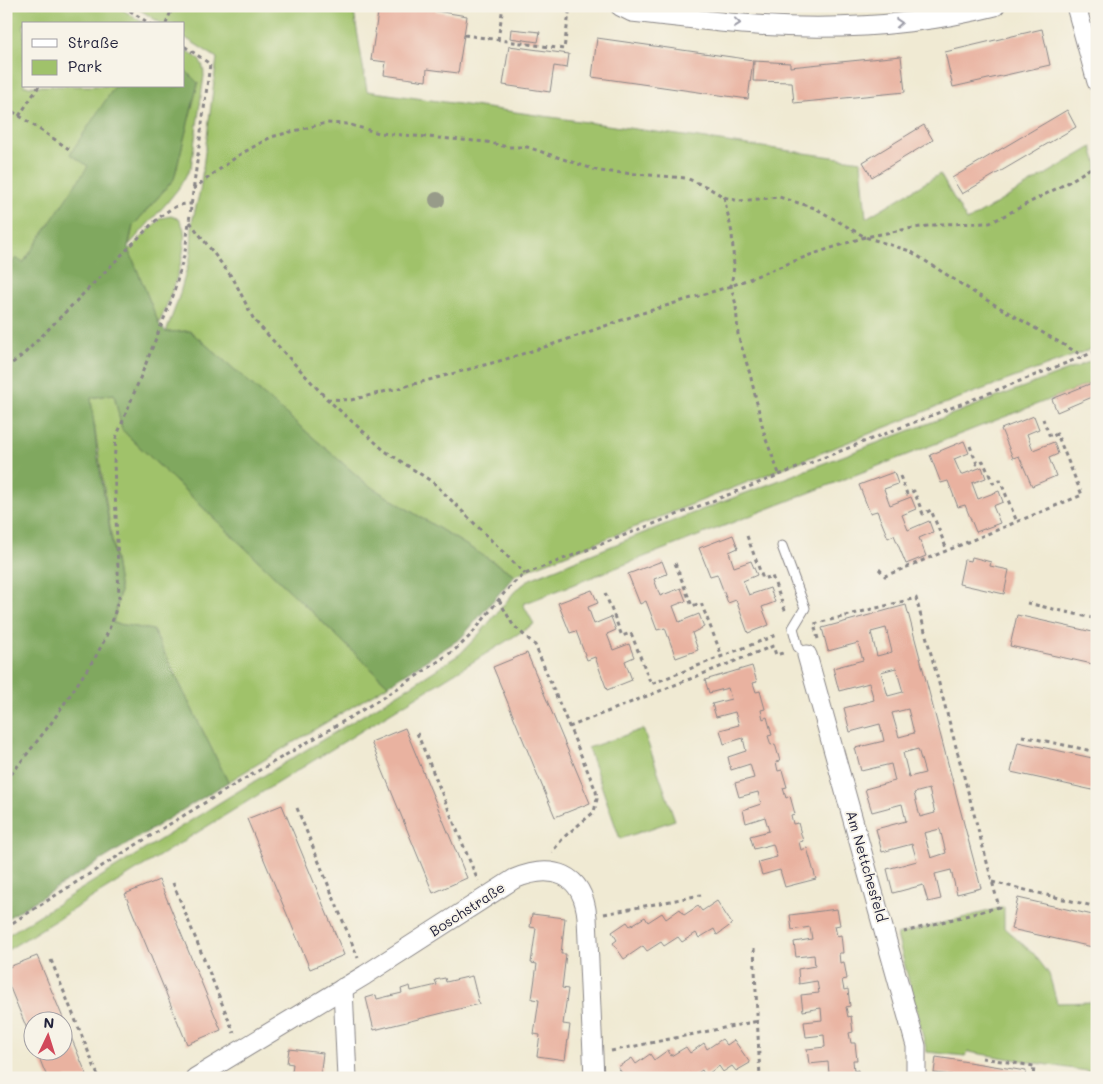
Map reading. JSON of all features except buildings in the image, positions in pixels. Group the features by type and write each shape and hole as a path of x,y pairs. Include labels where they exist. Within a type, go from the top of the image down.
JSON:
{"street":[{"path":"620,6 632,12 744,24 824,27 922,21 995,6"},
{"path":"1076,6 1097,82"},
{"name":"Am Nettchesfeld","path":"807,655 916,1046 916,1078"},
{"name":"Boschstraße","path":"195,1078 365,975 514,878 542,871 554,871 564,875 574,882 584,899 594,1078"},
{"path":"343,988 347,1078"}],"lane":[{"path":"782,546 804,597 805,608 793,628 798,647 807,655"}],"path":[{"path":"123,6 147,22"},
{"path":"167,22 173,6"},
{"path":"498,40 503,6"},
{"path":"464,36 530,46 564,48 570,6"},
{"path":"6,781 52,722 96,656 113,619 119,597 114,462 116,438 173,296 186,252 210,64 185,47"},
{"path":"19,116 38,88"},
{"path":"6,107 69,149"},
{"path":"193,189 239,155 271,137 326,123 347,124 378,133 486,142 507,147 527,147 599,171 686,178 724,197 739,201 779,197 815,208 865,237 910,251 978,295 1084,356"},
{"path":"327,399 351,400 404,388 503,360 636,315 731,286 810,255 865,237 941,224 990,223 1097,164"},
{"path":"724,197 732,233 734,267 731,286 736,305 738,335 750,374 765,437 780,476"},
{"path":"6,368 24,354 154,222 169,209 181,203 192,204"},
{"path":"190,222 234,280 254,320 327,399 385,451 434,483 525,574"},
{"path":"6,926 222,792 405,684 456,649 477,629 508,589 525,574 1097,351"},
{"path":"879,569 884,576 1082,496 1057,434 1050,437 1043,419"},
{"path":"970,446 977,464 984,461 992,483 1000,480 1018,522"},
{"path":"900,476 907,494 914,492 923,514 931,510 947,550"},
{"path":"605,593 622,636 630,632 651,684 793,628 772,576 764,580 746,536"},
{"path":"675,563 692,606 701,602 722,656"},
{"path":"807,655 822,652 814,624 916,598 999,907 886,936"},
{"path":"499,600 513,625 535,645 596,791 597,800 594,812 564,837 549,856 542,871"},
{"path":"1027,603 1097,619"},
{"path":"570,728 773,646 776,655"},
{"path":"417,733 485,898"},
{"path":"1022,736 1097,752"},
{"path":"297,808 365,975"},
{"path":"992,882 1097,907"},
{"path":"173,883 241,1050"},
{"path":"586,917 701,896"},
{"path":"754,948 760,1078"},
{"path":"51,960 99,1078"},
{"path":"593,1055 758,1021"},
{"path":"982,1058 1034,1066 1034,1078"}],"green space":[{"path":"6,6 117,6 142,22 22,22 22,88 130,88 94,169 6,286"},
{"path":"134,6 353,6 367,91 861,161 866,218 940,174 967,221 1092,147 1097,164 1097,347 954,400 515,575 368,485 190,331 166,332 178,300 191,254 192,222 200,191 217,58 185,38 185,22 159,22"},
{"path":"185,50 199,60 204,71 191,167 178,189 129,245 133,226 174,179 198,83 185,70"},
{"path":"185,70 198,83 174,179 133,226 128,247 159,324 166,332 190,331 368,485 515,575 461,638 388,685 122,430 114,394 91,398 97,452 120,591 113,623 153,630 228,782 6,919 6,271 16,258 23,263 88,166 70,154 114,88 185,88"},
{"path":"171,216 179,219 184,230 183,252 177,277 159,324 129,250 161,218"},
{"path":"1097,359 1097,381 523,604 534,624 6,951 6,936 460,654 515,591 530,579 683,517"},
{"path":"114,394 122,430 388,685 228,782 153,630 113,623 120,591 90,398"},
{"path":"643,729 675,820 620,839 588,748"},
{"path":"1004,907 1004,928 1034,954 1049,974 1057,1003 1093,1002 1093,1072 968,1052 965,1056 927,1052 897,935"}]}
